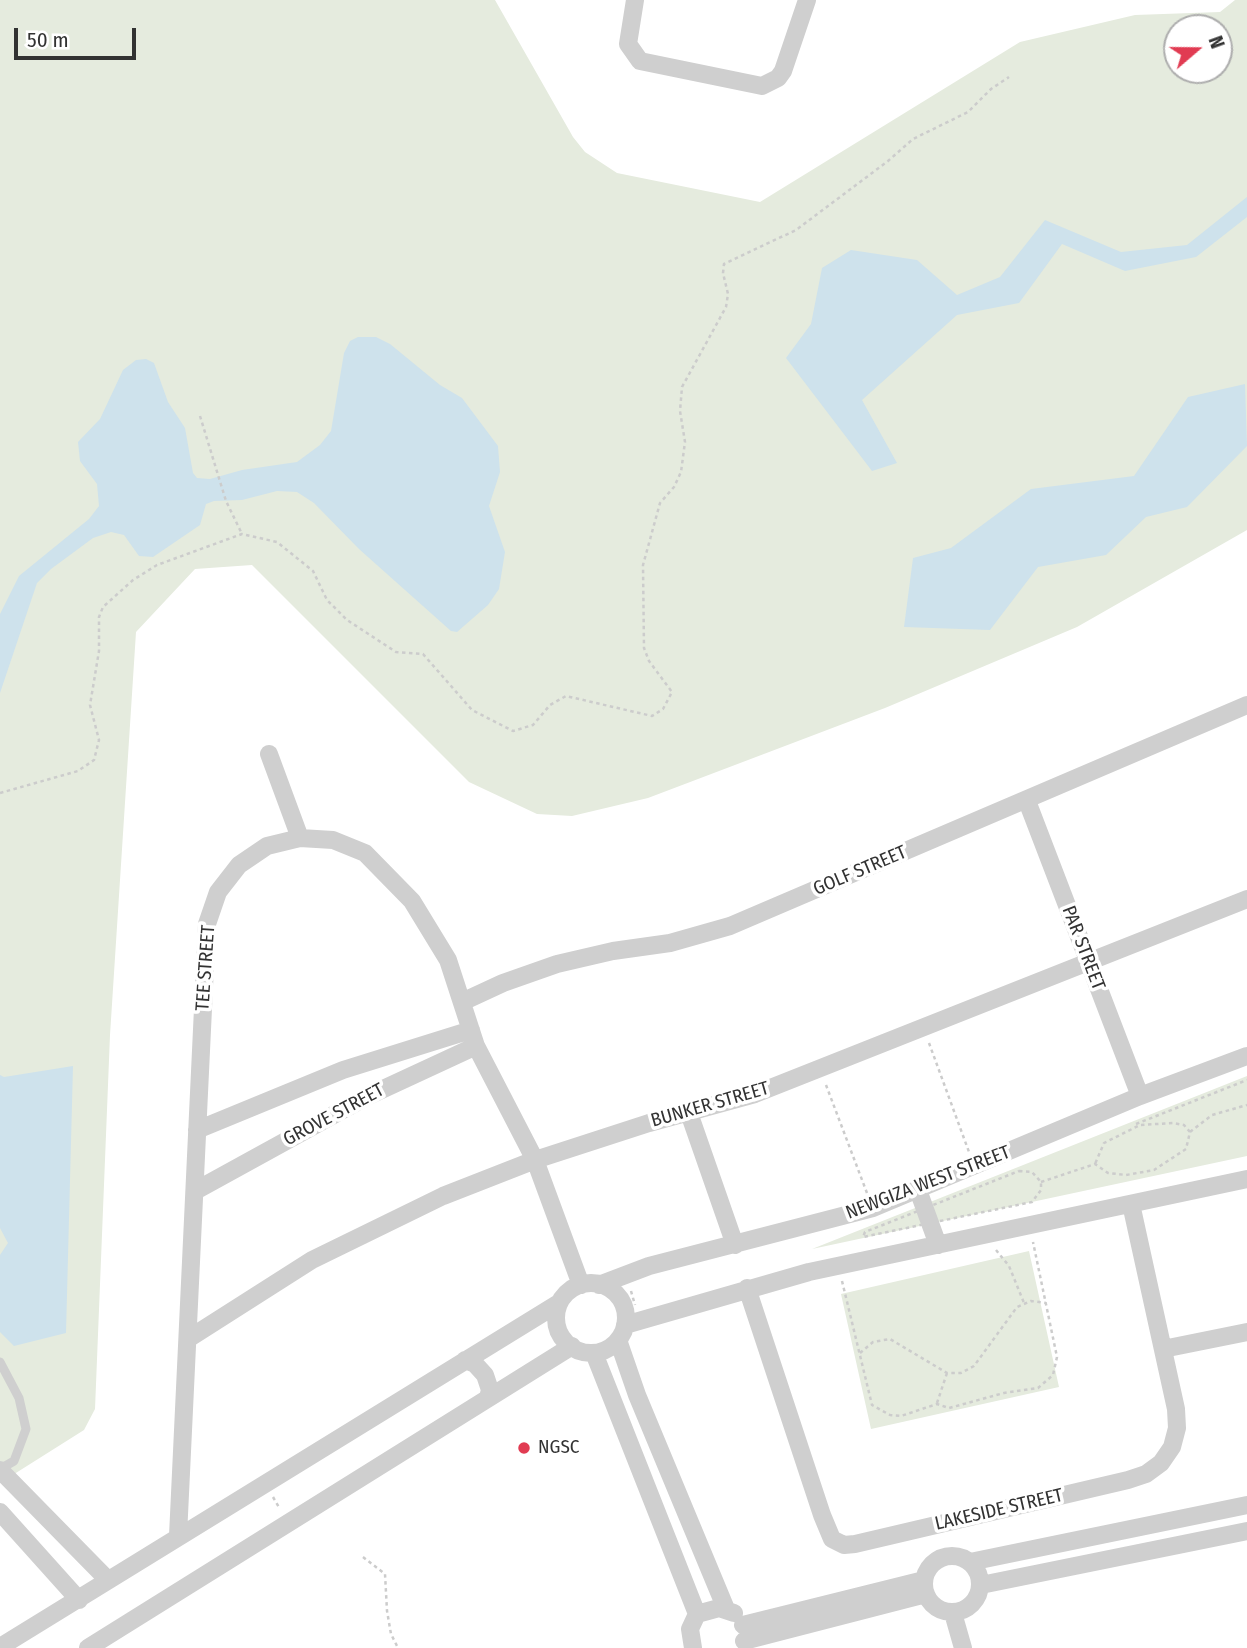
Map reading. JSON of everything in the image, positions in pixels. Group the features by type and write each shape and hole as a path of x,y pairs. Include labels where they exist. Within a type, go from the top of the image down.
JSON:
{"street":[{"path":"635,0 628,44 640,61 762,86 778,78 783,71 807,0"},
{"name":"GOLF STREET","path":"462,1002 503,983 557,964 613,951 670,943 730,926 1247,705"},
{"path":"269,754 300,838"},
{"name":"PAR STREET","path":"1027,801 1140,1096"},
{"name":"TEE STREET","path":"178,1536 207,924 218,892 239,865 267,846 300,838 333,840 365,853 390,876 430,928 448,960 473,1038 535,1160 581,1285"},
{"name":"BUNKER STREET","path":"188,1339 312,1260 443,1195 535,1160 649,1122 755,1094 1247,899"},
{"name":"GROVE STREET","path":"197,1130 331,1074 473,1038"},
{"name":"GROVE STREET","path":"195,1191 473,1038"},
{"name":"NEWGIZA WEST STREET","path":"599,1284 649,1266 873,1208 1140,1096 1247,1056"},
{"path":"690,1113 735,1245"},
{"path":"726,1609 637,1395 628,1329 625,1314 617,1295 599,1284 581,1285 564,1295 559,1303 556,1322 559,1332 578,1351 594,1353 607,1349 628,1329 747,1288 938,1244 1247,1179"},
{"path":"918,1190 938,1244"},
{"name":"LAKESIDE STREET","path":"747,1288 822,1515 832,1539 844,1545 1146,1474 1161,1463 1172,1447 1177,1429 1176,1409 1131,1204"},
{"path":"0,1647 559,1303"},
{"path":"1163,1349 1247,1332"},
{"path":"88,1648 572,1346"},
{"path":"594,1353 697,1614"},
{"path":"465,1360 475,1364 485,1376 490,1390 488,1398"},
{"path":"614,1403 637,1395"},
{"path":"0,1470 108,1580"},
{"path":"971,1562 1247,1505"},
{"path":"0,1512 79,1600"},
{"path":"981,1585 1247,1531"},
{"path":"958,1556 971,1562 978,1572 981,1585 980,1593 966,1610 953,1613 936,1608 925,1587 930,1566 943,1557 958,1556"},
{"path":"692,1648 690,1629 697,1614 711,1608 726,1609 736,1616 743,1638 925,1587"},
{"path":"953,1613 963,1648"}],"lane":[{"path":"0,1362 19,1398 26,1429 14,1461 0,1470"}],"path":[{"path":"0,793 78,771 94,760 99,740 90,705 99,652 99,617 103,607 133,580 157,565 242,534 277,541 313,571 327,600 347,620 396,652 423,654 472,709 493,723 513,731 524,730 559,698 566,696 652,716 663,709 672,692 649,661 644,648 643,565 660,503 674,487 681,472 685,442 680,411 682,387 726,307 728,294 723,273 724,264 796,230 913,139 968,112 991,89 1009,77"},
{"path":"200,416 226,501 242,534"},
{"path":"923,1026 975,1167"},
{"path":"820,1069 873,1208"},
{"path":"1041,1182 1095,1164 1104,1143 1149,1118 1247,1080"},
{"path":"1095,1164 1108,1173 1126,1175 1154,1170 1186,1149 1190,1132 1212,1115 1247,1105"},
{"path":"1124,1131 1162,1122 1184,1125 1190,1132"},
{"path":"1041,1182 1032,1172 1019,1171 928,1216 865,1239 863,1236 865,1232 928,1216 1026,1204 1038,1196 1041,1182"},
{"path":"838,1266 872,1405 881,1411 901,1416 937,1404 949,1408 1004,1393 1038,1388 1053,1376 1057,1357 1030,1225"},
{"path":"984,1235 1009,1266 1024,1303"},
{"path":"625,1275 628,1329"},
{"path":"860,1354 873,1342 890,1339 947,1373 961,1373 974,1366 1012,1312 1024,1303 1046,1303"},
{"path":"937,1404 947,1373"},
{"path":"264,1483 288,1521"},
{"path":"363,1557 385,1574 389,1623 398,1648"}],"shaded area":[{"path":"0,0 495,0 573,137 585,152 617,173 760,202 1020,42 1135,15 1163,14 1163,84 1233,84 1233,14 1163,14 1220,12 1235,0 1247,0 1247,530 1077,627 885,708 648,798 572,816 537,814 469,782 252,565 195,569 136,632 110,1035 95,1409 84,1430 0,1483"},
{"path":"1247,1076 1247,1156 812,1249"},
{"path":"1029,1251 1059,1387 871,1429 841,1294"}],"water":[{"path":"1247,197 1247,217 1196,257 1125,271 1062,244 1019,303 957,315 862,400 897,463 872,471 786,358 811,324 822,268 851,250 917,260 957,295 1000,277 1045,220 1121,252 1187,245"},
{"path":"358,337 376,337 390,344 440,385 462,398 498,446 500,472 489,506 505,552 499,589 488,605 457,632 451,631 359,549 314,503 297,492 277,491 242,500 214,501 206,504 200,525 153,557 139,556 124,535 111,532 93,538 51,569 37,583 0,693 0,614 19,576 89,519 99,506 97,484 80,461 78,442 100,419 123,370 136,360 146,359 154,363 168,402 185,428 193,473 197,478 210,479 242,470 297,462 320,445 331,431 344,353 350,341"},
{"path":"1245,384 1247,446 1187,507 1146,517 1106,555 1038,567 990,630 904,627 913,558 951,548 1031,489 1134,476 1188,397"},
{"path":"73,1066 66,1333 14,1346 0,1332 0,1255 8,1243 0,1228 0,1075 4,1077"}],"place":[{"name":"NGSC","path":"524,1448"}]}
